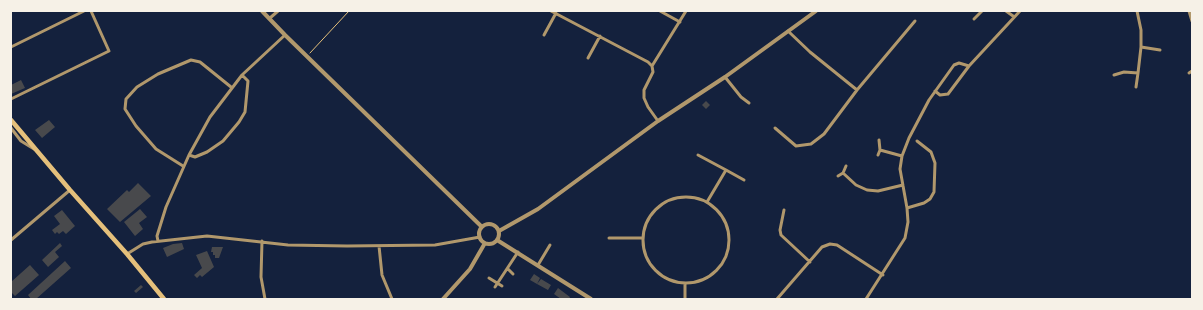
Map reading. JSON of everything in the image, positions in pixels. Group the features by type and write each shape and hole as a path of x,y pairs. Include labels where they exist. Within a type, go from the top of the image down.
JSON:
{"main road":[{"path":"11,120 164,299"}],"street":[{"path":"11,47 84,11"},
{"path":"11,99 109,51 91,11"},
{"path":"262,11 482,227"},
{"path":"270,18 278,11"},
{"path":"551,11 600,36 652,66"},
{"path":"660,11 680,22"},
{"path":"658,121 648,107 644,98 644,90 652,72 652,66 686,11"},
{"path":"499,231 492,224 482,227 479,232 480,237 485,243 491,244 497,240 499,231 538,209 658,121 725,77 816,11"},
{"path":"974,18 982,11"},
{"path":"1006,11 1013,16"},
{"path":"935,91 940,95 948,94 969,66 1013,16 1020,11"},
{"path":"1136,87 1141,47 1141,30 1137,11"},
{"path":"1189,11 1192,21"},
{"path":"544,35 556,13"},
{"path":"775,128 796,146 811,144 824,134 857,90 915,21"},
{"path":"788,31 810,52 857,90"},
{"path":"158,241 157,236 159,225 183,166 210,117 242,75 285,35"},
{"path":"588,58 600,36"},
{"path":"1141,47 1160,50"},
{"path":"183,166 170,160 151,144 128,115 125,109 126,99 137,87 158,74 191,60 200,62 231,88"},
{"path":"866,299 905,238 908,222 907,208 900,169 902,156 909,138 935,91 954,65 959,62 969,66"},
{"path":"1114,75 1124,72 1138,73"},
{"path":"189,155 195,157 206,152 223,140 239,122 245,112 248,82 242,75"},
{"path":"725,77 741,97 749,103"},
{"path":"11,128 22,141 36,150"},
{"path":"878,155 880,150 879,140"},
{"path":"907,208 924,203 930,199 934,192 935,163 931,152 917,141"},
{"path":"880,150 902,156"},
{"path":"698,155 744,180"},
{"path":"838,176 843,173 846,166"},
{"path":"708,202 726,170"},
{"path":"843,173 856,185 867,190 878,191 903,185"},
{"path":"11,240 70,190"},
{"path":"685,196 696,197 708,202 718,210 726,222 730,236 729,250 723,263 715,273 701,281 686,284 674,282 654,270 644,248 642,238 646,224 652,212 666,201 685,196"},
{"path":"784,210 780,230 781,235 810,262"},
{"path":"127,254 143,244 206,236 288,245 379,246 435,245 480,237"},
{"path":"609,238 642,238"},
{"path":"497,240 591,299"},
{"path":"262,241 261,277 264,299"},
{"path":"443,299 470,269 485,243"},
{"path":"777,299 822,247 830,244 837,245 882,275"},
{"path":"538,265 550,245"},
{"path":"379,246 382,275 392,299"},
{"path":"496,287 518,252"},
{"path":"508,269 513,274"},
{"path":"489,278 502,286"},
{"path":"685,299 686,284"}],"path":[{"path":"307,56 350,11"}],"building":[{"path":"21,80 25,88 11,94 11,85"},
{"path":"706,101 710,105 706,109 702,105"},
{"path":"49,120 55,127 42,138 35,130"},
{"path":"138,183 151,196 120,222 107,209 127,190 129,192"},
{"path":"140,209 147,217 139,223 143,229 135,236 124,222"},
{"path":"62,210 75,226 66,234 63,231 59,234 57,232 55,234 52,230 60,224 54,216"},
{"path":"60,243 62,246 55,252 59,257 48,267 42,260"},
{"path":"182,243 184,249 167,257 163,248 173,244"},
{"path":"212,247 223,247 219,258 215,258 213,252 211,252"},
{"path":"207,251 214,267 202,277 200,275 197,278 194,275 202,268 196,255"},
{"path":"65,261 71,268 36,299 31,299 28,295"},
{"path":"30,265 39,275 15,296 11,292 11,282"},
{"path":"534,274 540,278 537,284 530,280"},
{"path":"541,279 551,285 548,290 537,284"},
{"path":"141,285 143,287 136,293 134,291"},
{"path":"558,288 570,297 569,299 561,299 554,294"}]}
